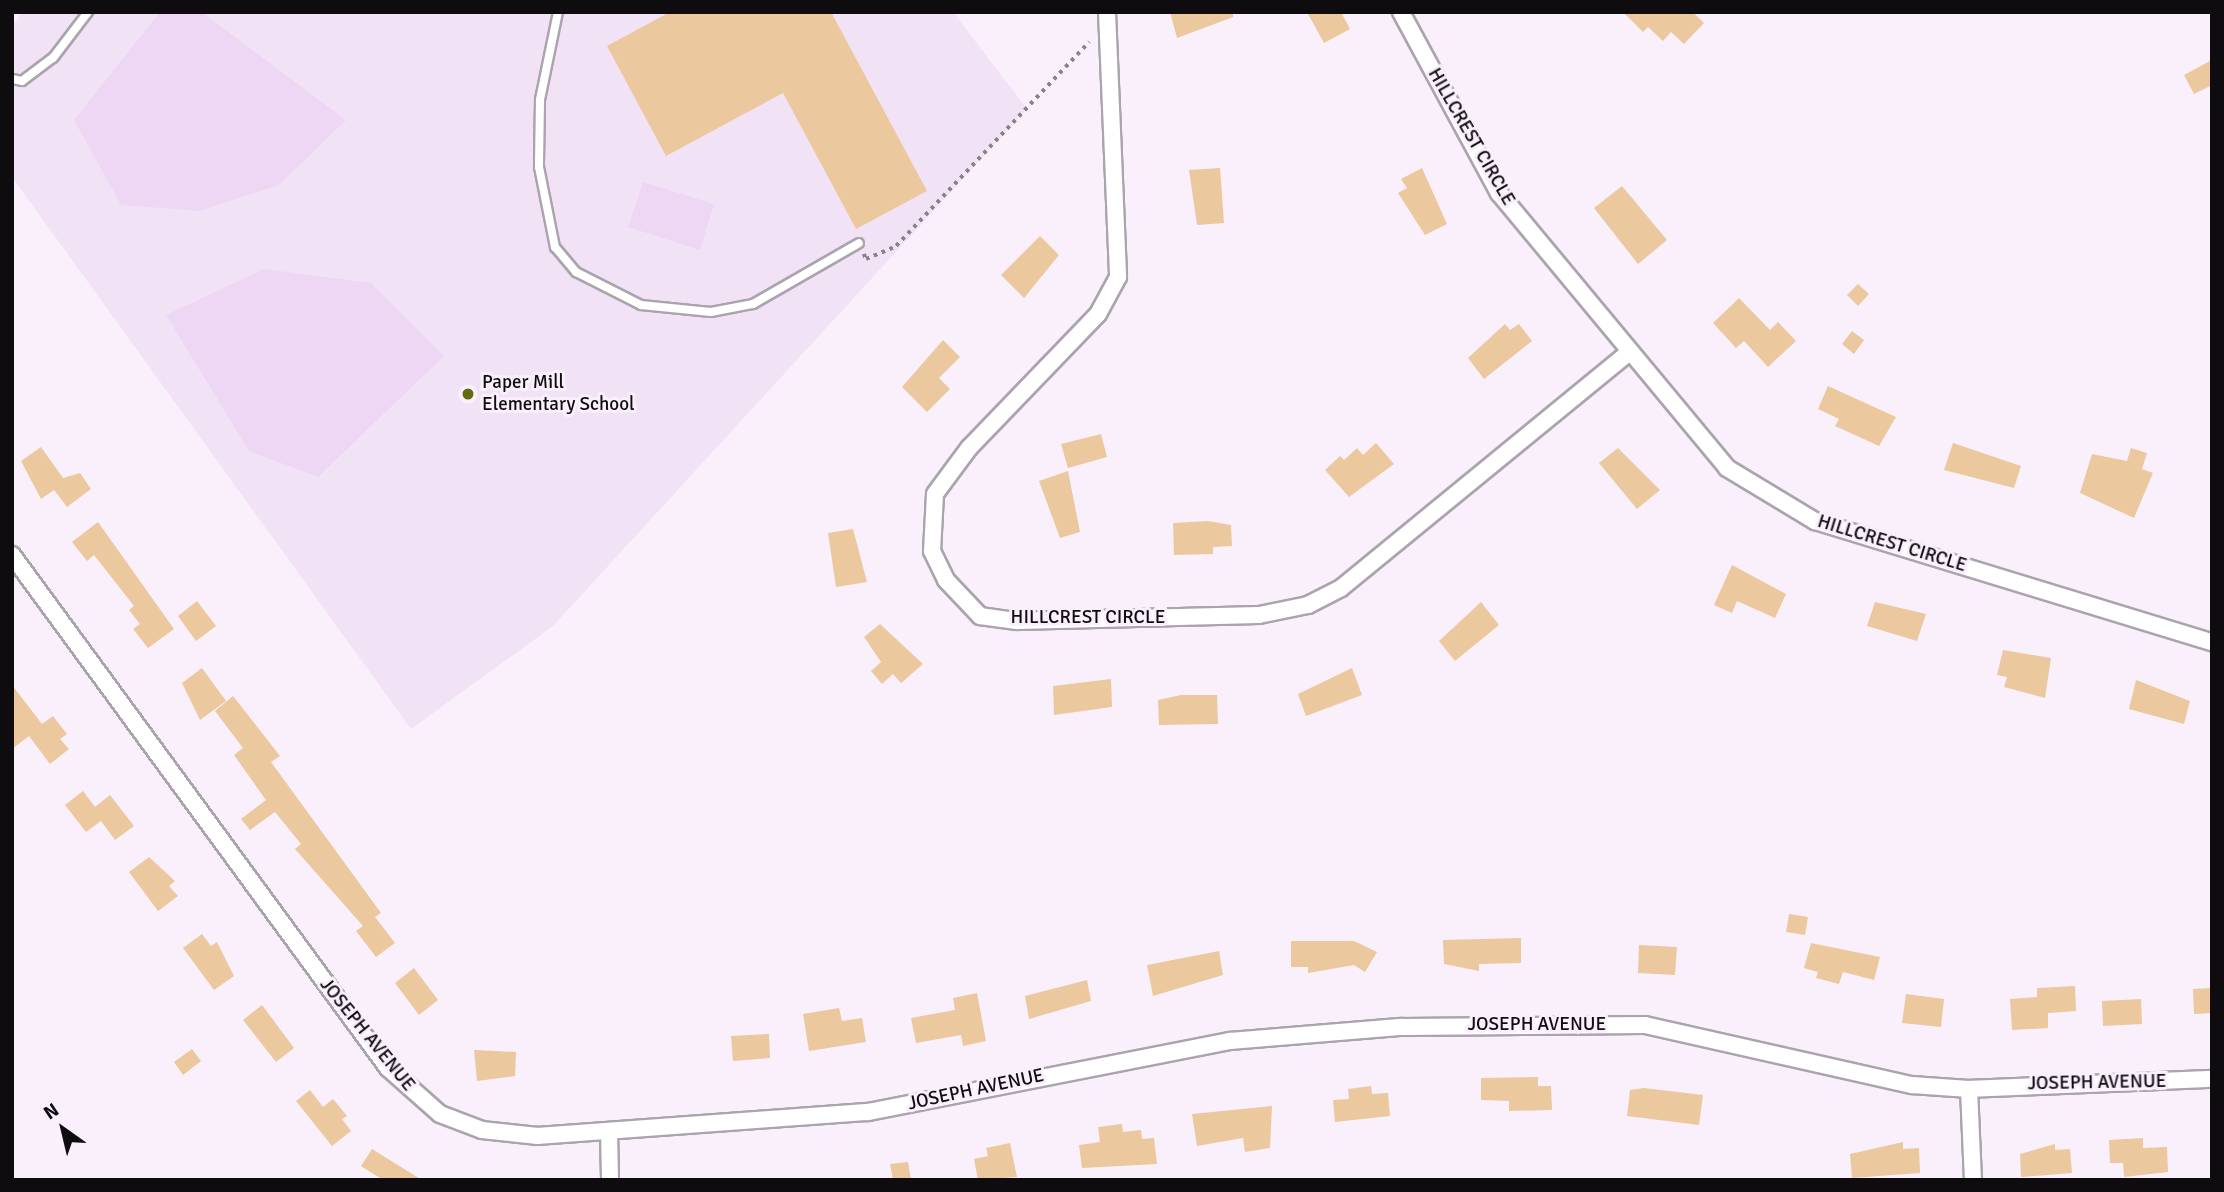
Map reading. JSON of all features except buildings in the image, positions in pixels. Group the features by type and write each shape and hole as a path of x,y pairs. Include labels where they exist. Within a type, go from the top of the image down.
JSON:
{"street":[{"name":"HILLCREST CIRCLE","path":"1107,12 1118,277 1098,314 970,448 936,494 932,551 946,580 980,615 1017,621 1259,615 1308,606 1341,588 1628,353"},
{"name":"HILLCREST CIRCLE","path":"1401,12 1499,193 1628,353 1727,468 1815,521 2212,642"},
{"name":"JOSEPH AVENUE","path":"12,555 406,1088 458,1123 507,1135 609,1131 868,1112 1230,1041 1388,1027 1645,1025 1900,1082 1969,1089 2212,1079"},
{"path":"1969,1089 1973,1180"},
{"path":"609,1131 610,1180"}],"lane":[{"path":"12,79 22,81 53,58 88,12"},
{"path":"558,12 540,100 539,167 555,247 576,272 641,305 711,312 753,304 859,243"}],"path":[{"path":"859,243 866,259 896,246 1089,42"}],"shaded area":[{"name":"Paper Mill Elementary School","path":"23,12 953,12 1027,109 553,626 411,729 12,177 12,27"},
{"path":"160,12 202,12 346,120 279,185 199,211 121,205 74,120"},
{"path":"643,182 714,204 700,250 628,227"},
{"path":"264,269 371,283 444,356 318,477 249,451 166,315"}],"place":[{"name":"Paper Mill Elementary School","path":"468,394"}]}
